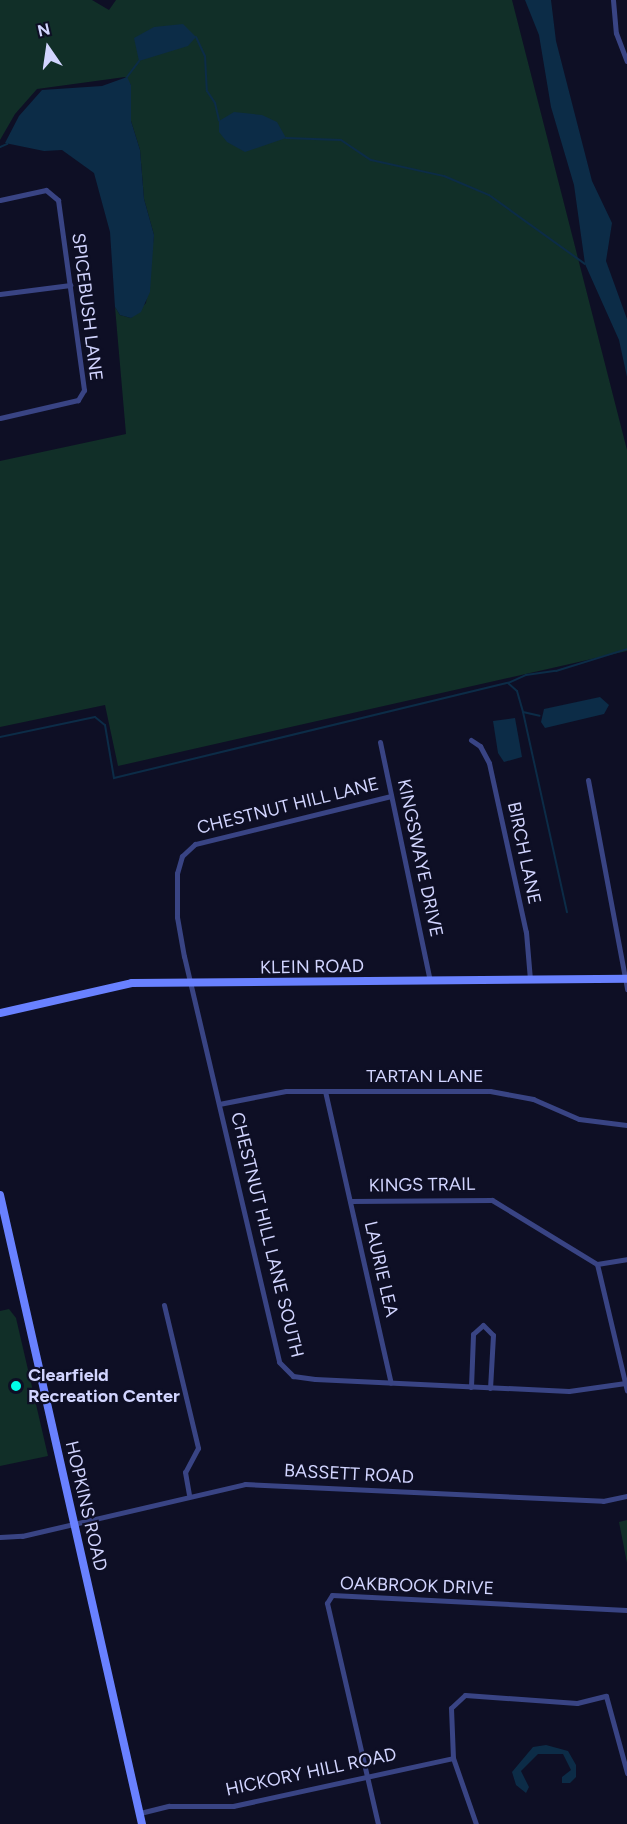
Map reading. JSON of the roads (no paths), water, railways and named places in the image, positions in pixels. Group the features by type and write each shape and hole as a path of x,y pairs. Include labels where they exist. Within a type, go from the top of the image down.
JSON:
{"street":[{"path":"613,0 616,33 627,61"},
{"name":"SPICEBUSH LANE","path":"0,200 46,190 58,200 84,390 78,400 0,418"},
{"path":"0,294 70,285"},
{"name":"BIRCH LANE","path":"471,740 480,746 489,763 526,932 530,980"},
{"name":"KINGSWAYE DRIVE","path":"380,742 430,981"},
{"path":"588,780 627,989"},
{"name":"CHESTNUT HILL LANE","path":"191,983 176,901 177,873 186,851 195,844 392,796"},
{"name":"KLEIN ROAD","path":"0,1013 132,983 626,979"},
{"name":"CHESTNUT HILL LANE SOUTH","path":"191,983 283,1368 299,1378 490,1388 569,1391 625,1383"},
{"name":"LAURIE LEA","path":"325,1091 391,1383"},
{"name":"TARTAN LANE","path":"219,1104 269,1092 504,1092 579,1119 627,1125"},
{"name":"HOPKINS ROAD","path":"0,1198 142,1824"},
{"name":"KINGS TRAIL","path":"350,1201 492,1200 597,1264"},
{"path":"627,1259 597,1264 627,1391"},
{"path":"164,1305 198,1448 185,1472 189,1495"},
{"path":"471,1387 473,1334 483,1325 493,1335 490,1388"},
{"name":"BASSETT ROAD","path":"0,1537 22,1536 189,1495 245,1484 603,1502 627,1496"},
{"name":"OAKBROOK DRIVE","path":"378,1824 327,1603 332,1595 627,1610"},
{"path":"476,1824 453,1758 451,1708 465,1695 576,1703 606,1696 627,1773"},
{"name":"HICKORY HILL ROAD","path":"140,1813 169,1806 233,1806 453,1758"}],"water":[{"path":"525,0 551,0 556,41 592,181 612,223 606,261 627,319 627,377 619,340 585,264 574,185 551,107 539,35"},
{"path":"183,24 196,37 188,46 139,61 134,38 154,27"},
{"path":"127,77 131,85 131,121 140,150 144,199 154,235 150,292 141,312 131,318 120,315 115,307 110,232 94,173 62,150 44,151 5,143 19,116 42,90 102,86"},
{"path":"234,112 262,115 277,122 286,138 245,152 227,142 219,132 219,121"},
{"path":"600,697 609,705 604,714 545,728 541,722 544,709"},
{"path":"515,718 522,757 504,762 498,753 493,721"},
{"path":"546,1745 568,1751 576,1765 576,1777 570,1783 562,1783 562,1777 571,1770 563,1754 538,1754 521,1771 529,1787 526,1793 516,1785 512,1772 533,1747"}],"waterway":[{"path":"196,37 205,56 207,91 215,103 219,121"},
{"path":"127,77 139,61"},
{"path":"286,138 341,140 371,160 444,176 489,195 585,264"},
{"path":"0,147 7,144"},
{"path":"508,683 526,675 556,671 627,649"},
{"path":"0,737 95,717 105,725 114,778 508,683 517,691 523,712 567,912"},
{"path":"523,712 540,716"}],"place":[{"name":"Clearfield Recreation Center","path":"16,1386"}]}
